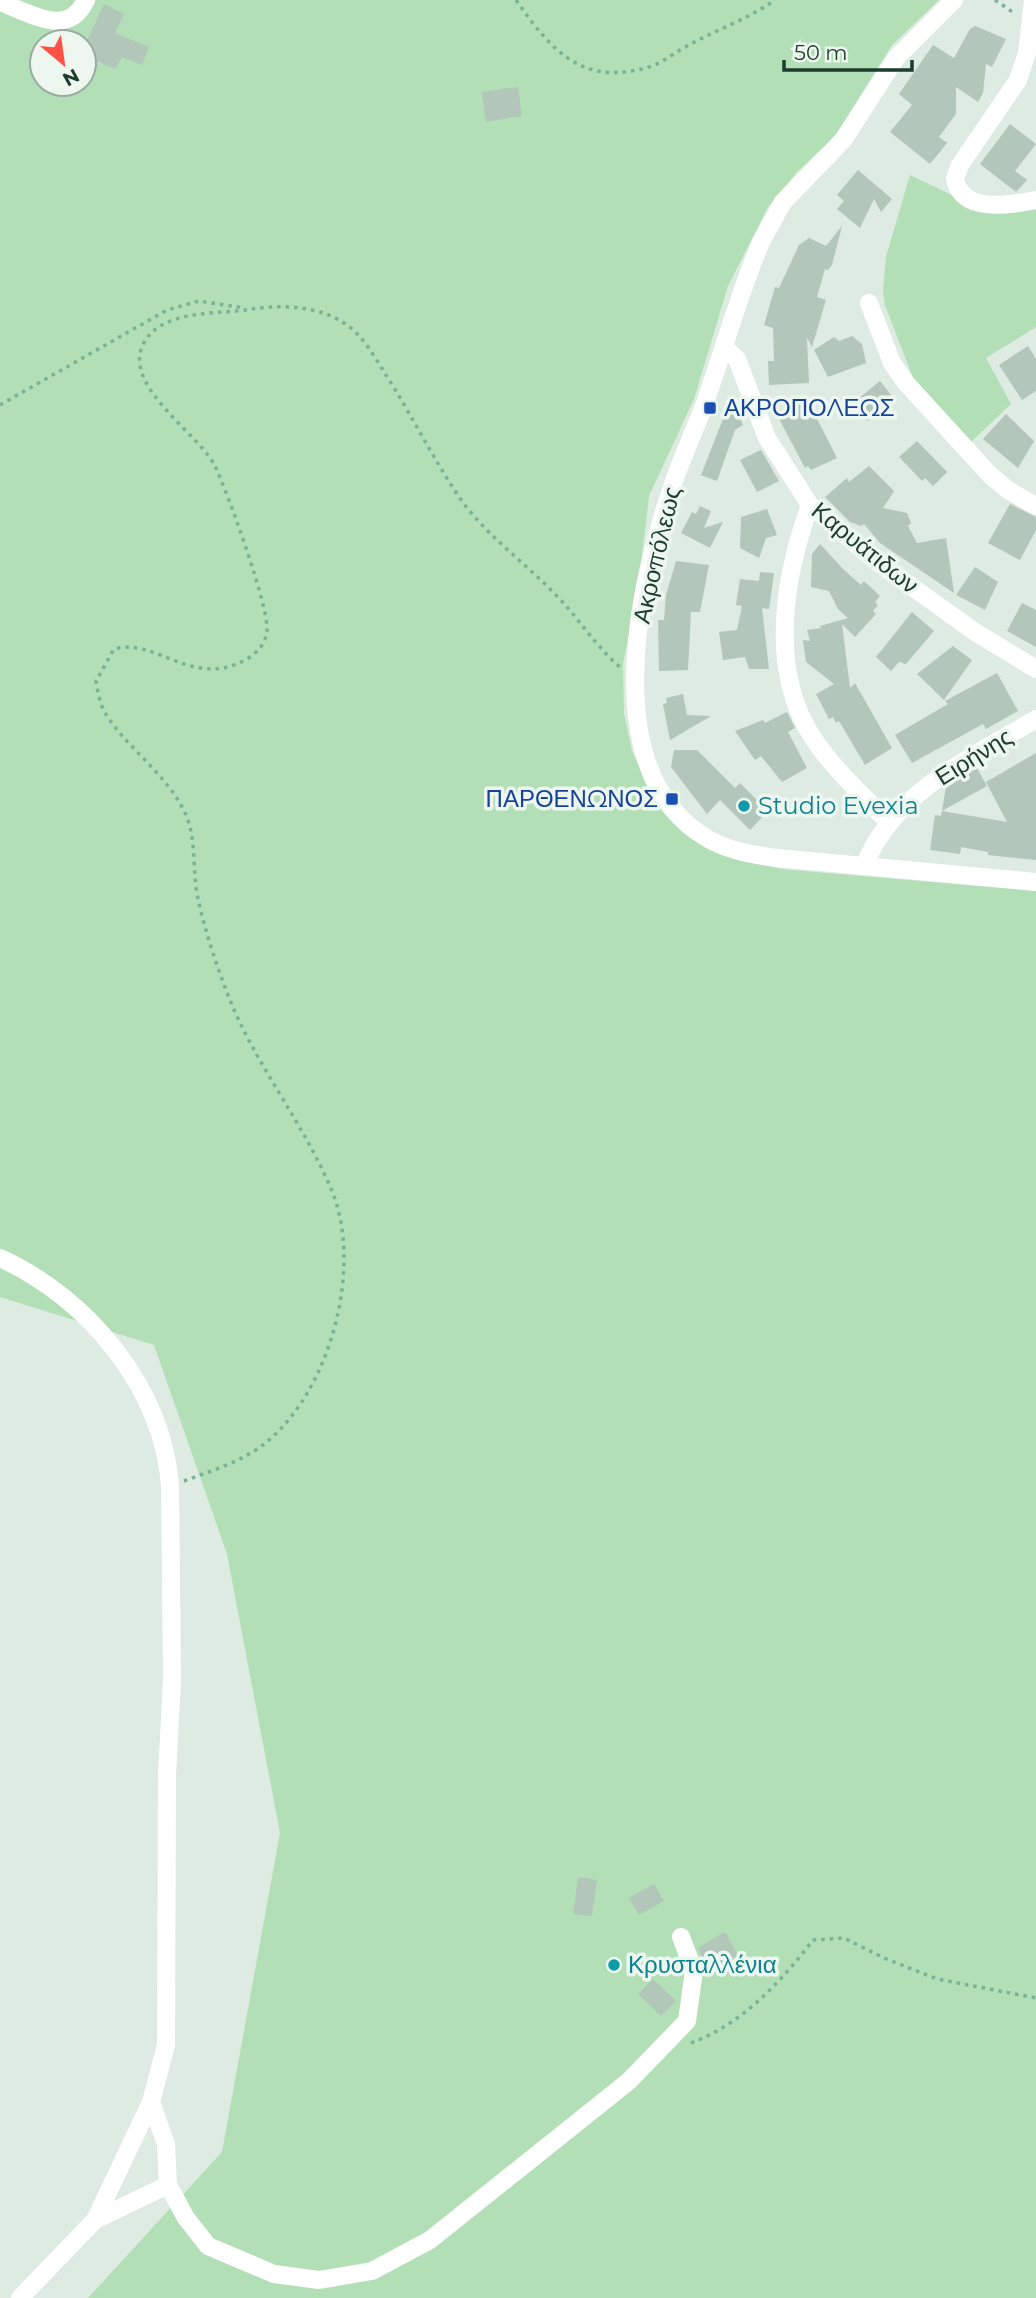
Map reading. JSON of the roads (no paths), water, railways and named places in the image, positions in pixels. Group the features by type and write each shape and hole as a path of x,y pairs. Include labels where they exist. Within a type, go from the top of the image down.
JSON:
{"street":[{"path":"0,2 61,22 76,17 86,0"},
{"name":"Ακροπόλεως","path":"954,0 902,51 844,139 783,202 750,268 724,348 665,506 651,567 633,677 639,728 647,760 665,798 687,824 711,841 737,850 777,858 865,864 1036,882"},
{"path":"1033,0 1027,53 1018,80 960,165 955,178 960,191 976,202 1003,205 1036,200"},
{"path":"869,303 892,362 906,383 990,475 1014,495 1036,506"},
{"name":"Καρυάτιδων","path":"724,348 737,359 767,438 810,505 845,538 909,586 1036,669"},
{"path":"810,505 796,546 786,612 786,663 804,722 816,742 888,822"},
{"name":"Ειρήνης","path":"865,864 874,841 899,809 931,783 1036,719"},
{"path":"0,1258 33,1273 95,1326 144,1390 159,1426 168,1459 170,1485 172,1679 167,1776 166,2045 151,2102 95,2220 20,2298"},
{"path":"151,2102 166,2144 168,2185 186,2218 208,2246 274,2274 320,2280 372,2271 429,2240 629,2081 687,2021 694,1971 681,1937"},
{"path":"95,2220 168,2185"}],"place":[{"name":"ΑΚΡΟΠΟΛΕΩΣ","path":"710,408"},
{"name":"ΠΑΡΘΕΝΩΝΟΣ","path":"672,799"},
{"name":"Studio Evexia","path":"744,806"},
{"name":"Κρυσταλλένια","path":"614,1965"}]}
